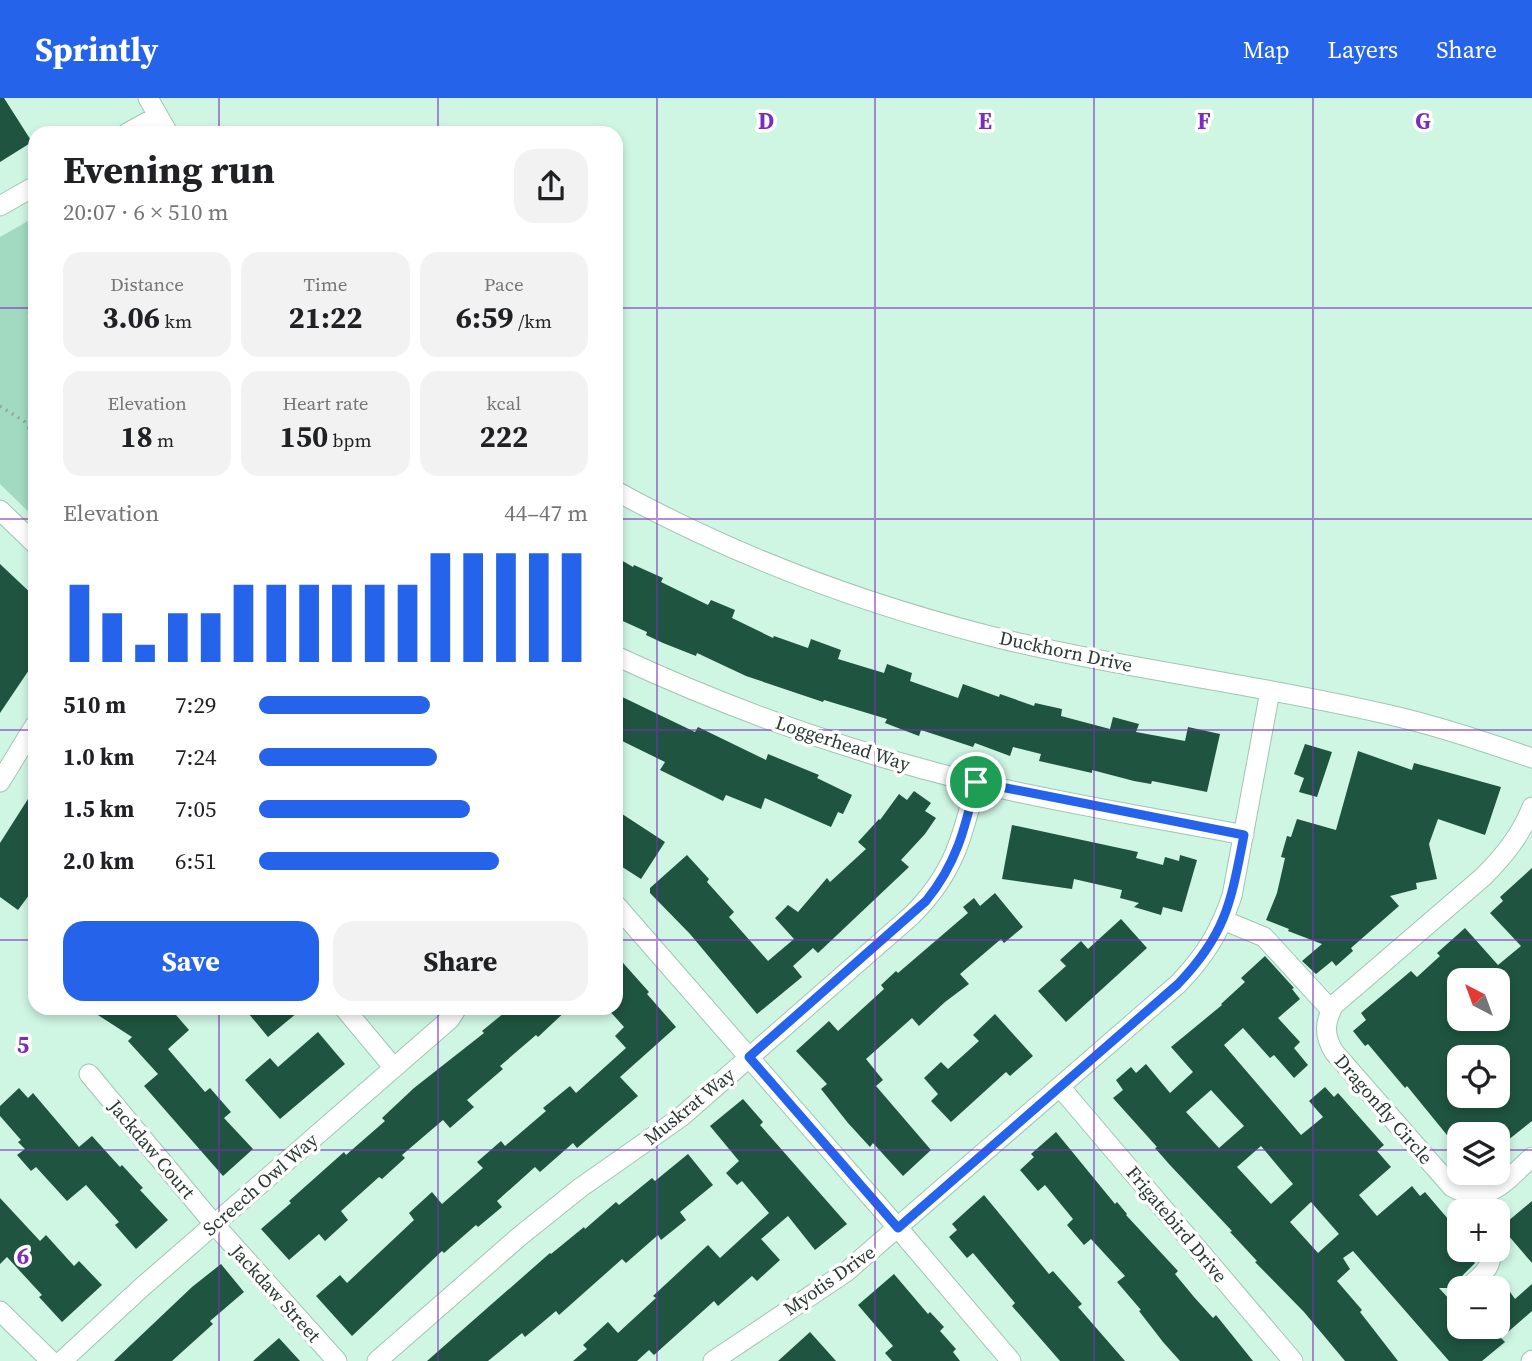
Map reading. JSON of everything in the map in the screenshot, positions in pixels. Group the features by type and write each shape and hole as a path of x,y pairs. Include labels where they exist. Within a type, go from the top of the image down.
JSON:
{"street":[{"path":"148,98 164,126"},
{"path":"140,126 158,116"},
{"path":"0,206 28,190"},
{"name":"Duckhorn Drive","path":"623,494 735,549 849,593 926,618 1057,651 1391,715 1471,737 1532,758"},
{"path":"0,510 28,537"},
{"name":"Loggerhead Way","path":"623,659 731,706 808,734 908,765 976,782 1244,835"},
{"name":"Myotis Drive","path":"720,1359 846,1272 1178,984 1200,961 1212,944 1232,896 1270,691"},
{"path":"0,782 28,736"},
{"name":"Muskrat Way","path":"377,1361 579,1188 681,1117 926,901 940,884 956,856 976,782"},
{"path":"1223,920 1264,937 1331,1010 1506,854 1532,807"},
{"path":"623,913 1011,1361"},
{"name":"Dragonfly Circle","path":"1331,1010 1325,1031 1334,1052 1452,1187 1472,1199"},
{"path":"350,1015 394,1068"},
{"name":"Screech Owl Way","path":"62,1361 141,1287 453,1015"},
{"name":"Jackdaw Court","path":"89,1074 214,1224"},
{"name":"Frigatebird Drive","path":"1060,1087 1293,1361"},
{"name":"Dragonfly Circle","path":"1482,1199 1532,1157"},
{"name":"Jackdaw Street","path":"214,1224 337,1361"},
{"path":"1480,1276 1491,1262"},
{"path":"0,1311 51,1361"}],"path":[{"path":"0,406 28,427"}],"green space":[{"path":"28,221 28,511 0,484 0,237"}],"building":[{"path":"0,98 4,98 28,136 28,144 0,162"},
{"path":"623,561 663,578 661,582 708,605 711,600 735,610 732,618 773,638 774,636 808,648 811,639 841,650 838,659 884,673 887,664 912,673 910,681 958,698 963,684 1034,706 1035,703 1062,709 1061,716 1110,729 1113,717 1139,724 1136,732 1185,741 1188,727 1220,734 1207,792 1152,781 1151,784 1134,781 1092,770 1092,773 1039,761 1041,754 1013,747 1010,756 975,743 973,747 921,730 919,736 885,723 887,719 824,700 823,702 746,676 697,653 696,656 663,643 646,635 647,632 623,621"},
{"path":"0,564 28,590 28,671 0,713"},
{"path":"623,697 695,732 698,727 766,760 768,754 819,775 817,778 852,795 843,814 838,812 831,827 765,798 761,809 726,795 723,801 660,770 665,762 623,741"},
{"path":"1305,744 1332,752 1317,797 1299,792 1304,778 1294,774"},
{"path":"1358,751 1412,770 1414,763 1501,787 1485,835 1438,819 1429,844 1437,879 1416,883 1417,889 1390,896 1399,906 1351,948 1353,951 1336,966 1332,961 1316,974 1302,961 1322,944 1266,920 1277,893 1285,858 1281,857 1287,836 1291,837 1297,819 1336,830"},
{"path":"914,791 931,803 925,811 936,818 901,860 909,867 818,953 813,948 793,966 802,977 757,1014 690,934 650,893 650,888 687,855 734,912 729,917 768,961 794,939 775,918 788,905 798,912 827,878 830,882 866,849 858,842 880,820 899,794 907,800"},
{"path":"28,799 28,896 18,910 0,897 0,843"},
{"path":"623,815 665,842 641,879 623,867"},
{"path":"1012,825 1138,852 1136,858 1163,865 1165,857 1179,861 1180,855 1197,860 1182,912 1163,907 1161,915 1134,907 1139,903 1120,898 1122,890 1074,879 1072,889 1002,879"},
{"path":"1532,868 1532,1121 1510,1138 1510,1122 1447,1122 1447,1135 1407,1086 1405,1088 1368,1044 1365,1046 1353,1031 1366,1020 1361,1013 1411,971 1417,977 1440,956 1437,953 1465,928 1498,965 1521,946 1490,913 1503,901 1500,897"},
{"path":"995,893 1023,927 1004,943 1001,939 960,974 969,984 919,1026 912,1018 866,1059 883,1080 876,1086 931,1150 903,1176 873,1143 870,1147 848,1123 821,1089 827,1084 796,1051 829,1021 838,1031 884,989 881,985 896,971 898,973 968,913 963,907 974,898 980,906"},
{"path":"1121,919 1147,948 1066,1022 1038,991 1066,966 1060,960 1081,941 1088,949"},
{"path":"1265,956 1294,988 1292,989 1300,999 1278,1018 1300,1042 1294,1048 1308,1065 1294,1078 1274,1055 1270,1058 1243,1028 1224,1045 1301,1135 1323,1117 1309,1101 1325,1087 1334,1097 1338,1093 1384,1145 1377,1151 1391,1167 1359,1195 1377,1216 1412,1186 1420,1196 1425,1192 1447,1218 1447,1262 1475,1263 1462,1276 1447,1276 1447,1288 1439,1288 1447,1297 1447,1339 1502,1339 1505,1342 1482,1361 1449,1361 1353,1251 1343,1258 1350,1269 1337,1281 1362,1310 1360,1312 1398,1361 1345,1361 1113,1098 1123,1090 1116,1080 1131,1067 1136,1073 1146,1064 1170,1093 1193,1072 1171,1047 1222,1005 1245,982 1241,978","holes":["1211,1090 1244,1126 1219,1148 1186,1112","1261,1146 1293,1184 1271,1204 1237,1167","1311,1202 1339,1234 1318,1253 1290,1222"]},
{"path":"623,963 676,1027 620,1077 638,1096 577,1148 573,1143 540,1172 535,1167 497,1201 502,1207 444,1253 442,1251 352,1336 316,1296 340,1275 347,1283 414,1220 409,1213 432,1192 442,1204 483,1168 477,1162 501,1141 505,1146 546,1111 543,1108 570,1086 576,1093 626,1048 615,1036 624,1027 613,1015 623,1015"},
{"path":"995,1014 1033,1056 1010,1076 1006,1072 951,1122 931,1101 938,1094 924,1078 941,1062 948,1069 979,1041 973,1035"},
{"path":"98,1015 176,1015 189,1030 168,1049 205,1092 210,1088 231,1112 224,1118 253,1149 223,1176 144,1086 158,1074 128,1041 132,1037"},
{"path":"250,1015 295,1015 268,1037"},
{"path":"501,1015 562,1015 500,1066 503,1069 467,1100 474,1107 450,1128 443,1120 402,1155 405,1158 382,1179 379,1177 341,1211 348,1220 325,1241 319,1234 289,1260 261,1229 344,1152 346,1155 385,1121 382,1118 414,1088 484,1033 482,1031"},
{"path":"318,1032 345,1064 280,1119 245,1080 270,1058 278,1067"},
{"path":"19,1088 28,1098 33,1093 79,1147 92,1136 143,1188 140,1190 168,1220 136,1249 115,1225 119,1222 86,1185 67,1201 36,1167 31,1171 17,1155 25,1149 18,1142 21,1140 0,1116 0,1106"},
{"path":"743,1099 763,1122 760,1125 847,1224 815,1250 788,1216 761,1239 780,1260 757,1281 752,1276 718,1306 714,1301 654,1355 649,1350 637,1361 573,1361 587,1349 583,1345 608,1322 618,1333 708,1245 720,1258 769,1213 742,1181 737,1185 726,1173 739,1161 710,1126"},
{"path":"1056,1132 1115,1204 1117,1202 1178,1271 1175,1274 1194,1297 1213,1318 1216,1315 1253,1361 1180,1361 1163,1342 1117,1282 1125,1276 1091,1239 1084,1245 1067,1225 1073,1219 1045,1185 1038,1191 1020,1170 1034,1157 1031,1154"},
{"path":"688,1154 713,1185 680,1212 686,1220 661,1240 658,1235 626,1263 622,1259 559,1315 556,1311 525,1337 522,1333 488,1361 427,1361 550,1253 584,1227 585,1229 616,1202 619,1205 652,1178 655,1181"},
{"path":"984,1195 1049,1274 1053,1271 1082,1304 1078,1307 1125,1361 1060,1361 1012,1306 1015,1303 973,1253 967,1258 949,1237 957,1230 952,1224"},
{"path":"0,1198 40,1241 46,1235 74,1266 79,1261 102,1285 62,1322 39,1297 42,1295 7,1257 0,1264"},
{"path":"1532,1201 1532,1263 1510,1237 1510,1219"},
{"path":"221,1264 244,1292 210,1321 213,1324 172,1361 114,1361 192,1287"},
{"path":"894,1274 928,1314 930,1312 944,1327 940,1331 956,1349 953,1352 960,1361 892,1361 885,1353 893,1346 858,1305"},
{"path":"1532,1284 1532,1311 1510,1330 1510,1292 1515,1299"},
{"path":"810,1332 836,1361 778,1361"},
{"path":"279,1338 300,1361 253,1361"}],"route":[{"path":"976,782 1244,835 1232,896 1222,926 1200,961 1178,984 898,1228 749,1057 926,901 940,884 956,856 976,782"}]}
